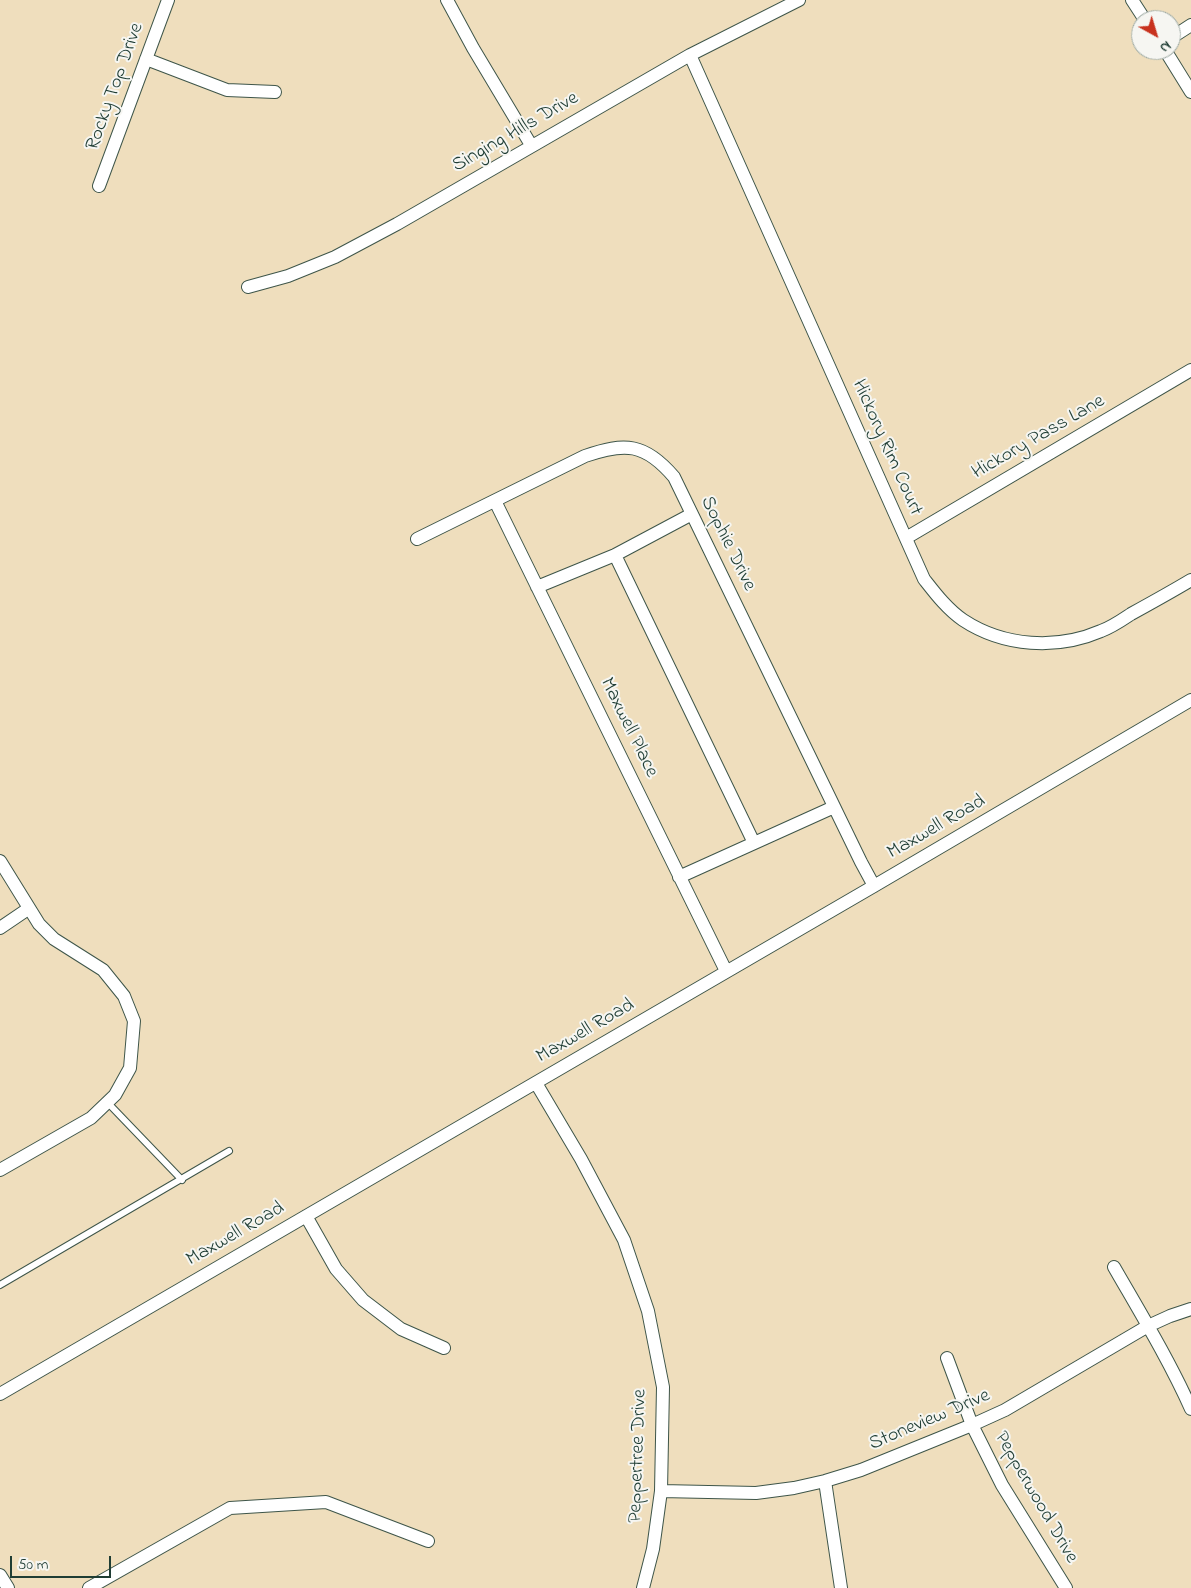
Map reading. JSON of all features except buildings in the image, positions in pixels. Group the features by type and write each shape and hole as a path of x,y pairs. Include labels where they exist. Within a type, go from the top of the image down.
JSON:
{"street":[{"name":"Rocky Top Drive","path":"99,186 168,0"},
{"path":"447,0 473,48 531,145"},
{"name":"Singing Hills Drive","path":"248,288 288,276 336,257 397,224 690,55 799,0"},
{"name":"Hickory Rim Court","path":"690,55 924,579 939,598 962,619 985,632 1014,641 1045,644 1073,641 1103,631 1191,580"},
{"path":"146,59 227,90 275,92"},
{"path":"1171,60 1191,92"},
{"name":"Hickory Pass Lane","path":"906,538 1191,370"},
{"name":"Sophie Drive","path":"416,539 585,456 610,448 629,448 644,451 662,463 674,477 874,886"},
{"name":"Maxwell Place","path":"495,501 726,971"},
{"path":"537,587 615,555 692,514"},
{"path":"615,555 754,843"},
{"name":"Maxwell Road","path":"0,1394 1191,700"},
{"path":"679,876 834,807"},
{"path":"0,861 39,924 54,939 103,970 124,996 134,1021 130,1068 116,1096 92,1118 0,1170"},
{"path":"0,928 28,909"},
{"name":"Peppertree Drive","path":"536,1083 581,1159 624,1240 648,1311 663,1387 661,1491 653,1549 643,1588"},
{"path":"306,1216 336,1268 363,1300 401,1329 444,1348"},
{"path":"1114,1267 1148,1326 1191,1409"},
{"name":"Stoneview Drive","path":"661,1491 756,1493 794,1488 861,1470 1005,1410 1148,1326 1191,1309"},
{"name":"Pepperwood Drive","path":"947,1358 972,1425 1002,1485 1066,1588"},
{"path":"825,1481 841,1588"},
{"path":"90,1588 230,1508 326,1502 428,1541"},
{"path":"0,1575 8,1588"}],"lane":[{"path":"108,1103 182,1180"},
{"path":"0,1285 229,1151"}]}
